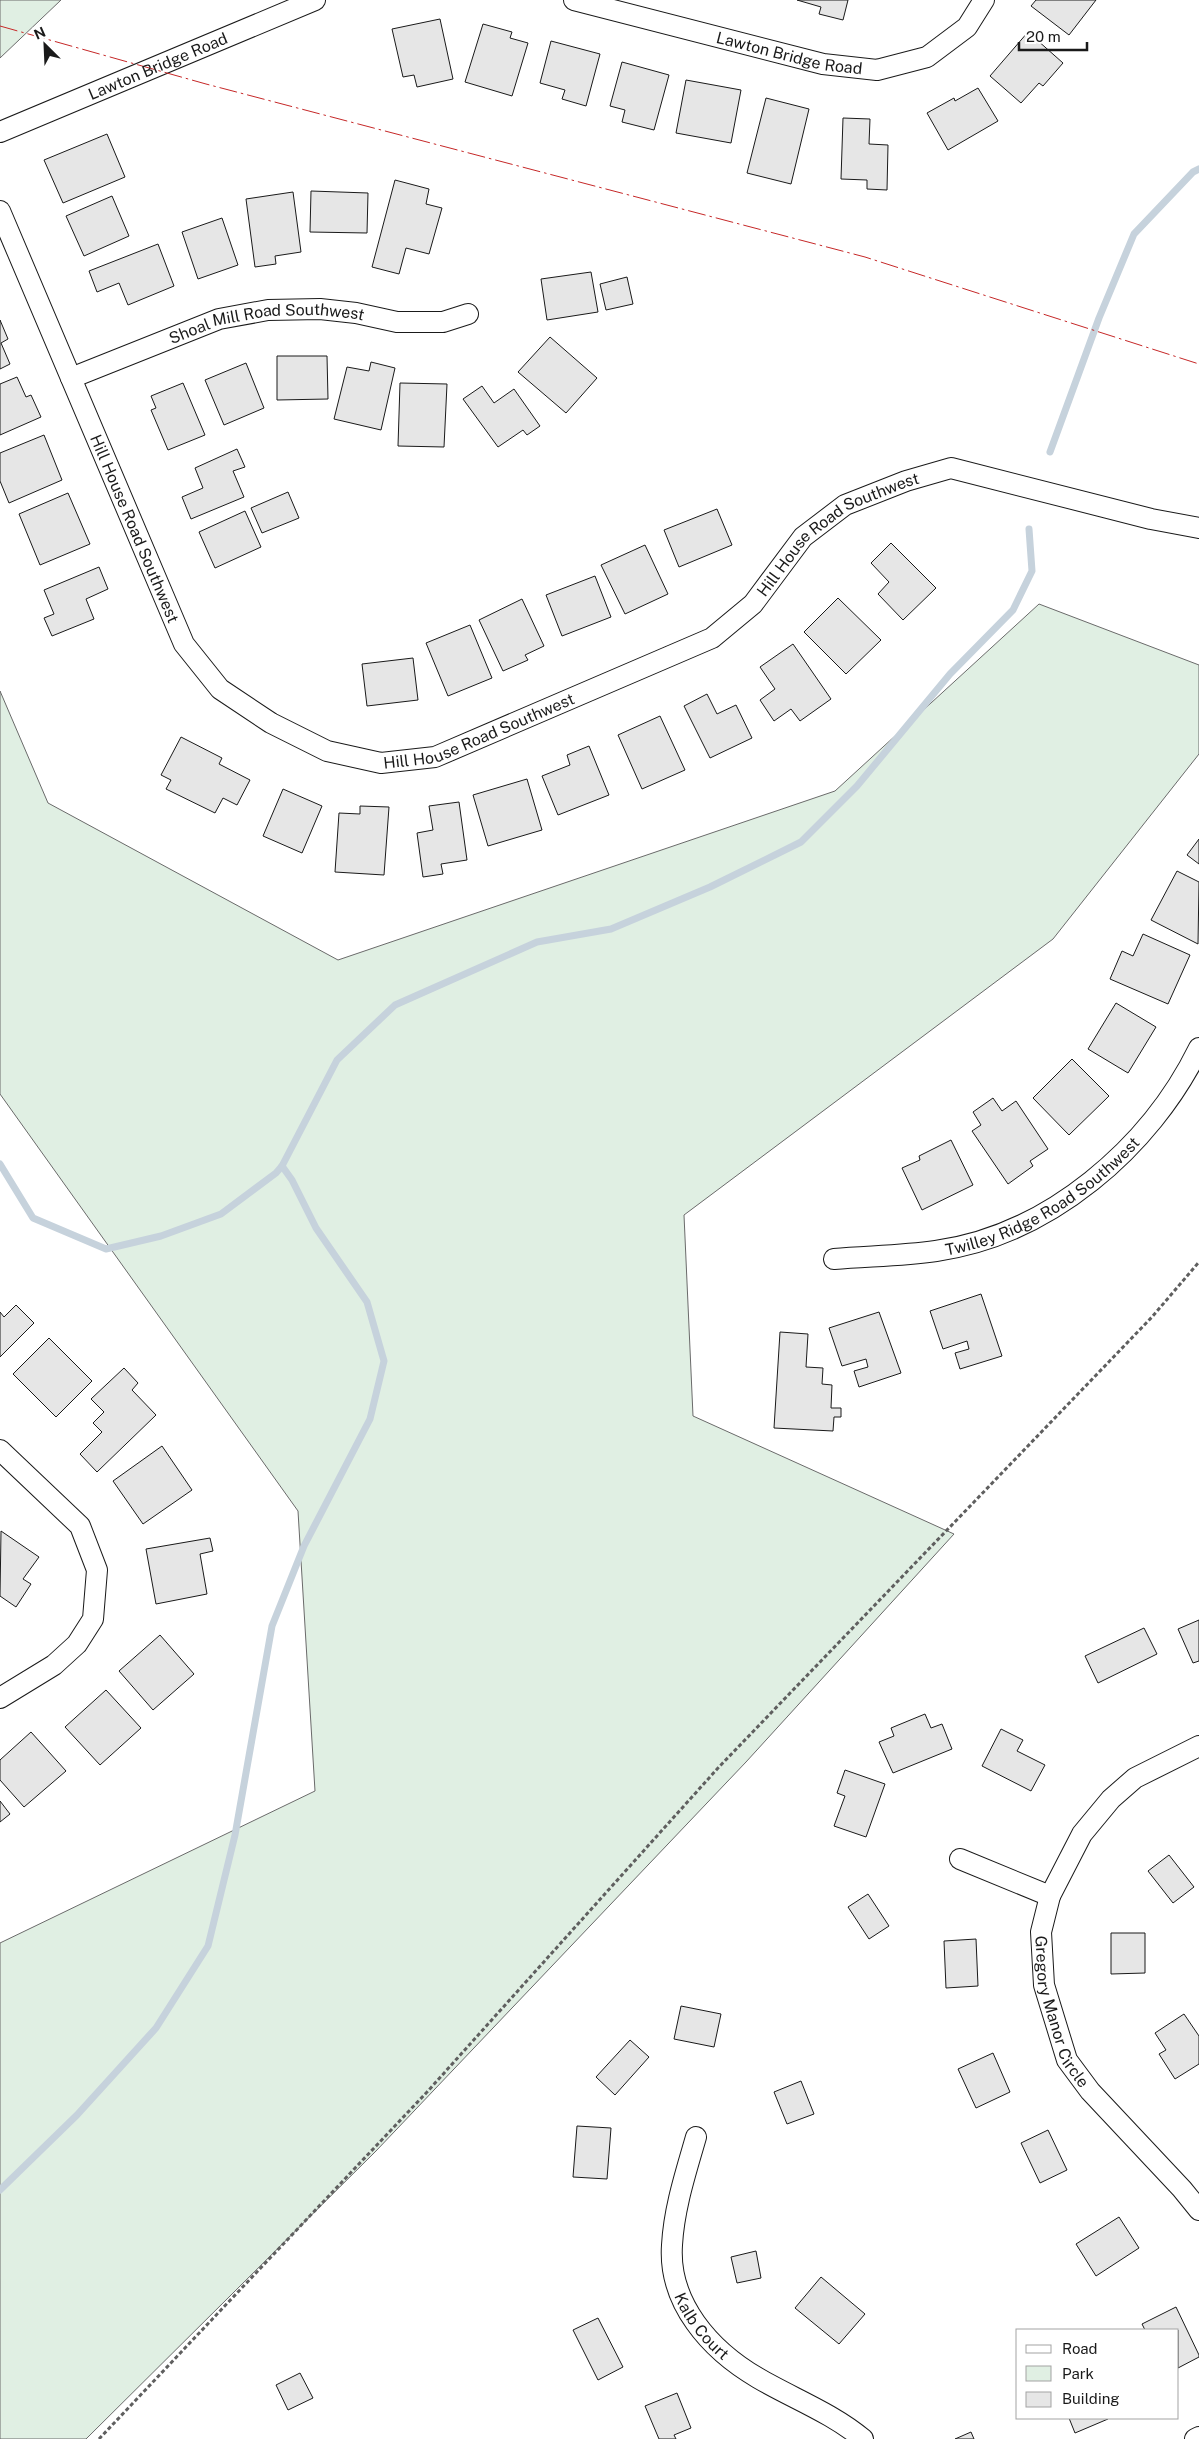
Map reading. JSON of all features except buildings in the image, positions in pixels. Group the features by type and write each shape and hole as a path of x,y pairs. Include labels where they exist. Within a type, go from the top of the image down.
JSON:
{"street":[{"name":"Lawton Bridge Road","path":"0,132 315,0"},
{"name":"Lawton Bridge Road","path":"574,0 823,64 877,70 928,57 967,27 984,0"},
{"name":"Hill House Road Southwest","path":"0,211 184,644 220,689 270,723 327,751 381,762 434,757 712,638 754,604 803,537 845,505 906,480 951,468 1151,519 1199,528"},
{"name":"Shoal Mill Road Southwest","path":"71,378 219,320 268,310 320,309 356,313 397,322 443,322 468,314"},
{"name":"Twilley Ridge Road Southwest","path":"834,1259 937,1251 989,1238 1039,1216 1103,1173 1128,1150 1169,1100 1199,1048"},
{"path":"0,1450 80,1526 97,1570 93,1619 77,1644 54,1665 0,1698"},
{"name":"Gregory Manor Circle","path":"1199,1746 1135,1778 1111,1799 1082,1834 1050,1896 1041,1932 1044,1985 1067,2060 1090,2091 1182,2189 1199,2210"},
{"path":"960,1859 1050,1896"},
{"name":"Kalb Court","path":"696,2137 675,2213 671,2246 675,2278 685,2310 718,2351 756,2378 848,2426 863,2439"},
{"path":"1194,2439 1199,2437"}],"path":[{"path":"99,2439 427,2092 712,1775 1152,1317 1199,1262"}],"green space":[{"path":"0,0 61,0 0,58"},
{"path":"1039,604 1199,665 1199,754 1053,939 684,1215 693,1416 954,1534 746,1762 376,2151 86,2439 0,2439 0,1943 315,1791 298,1511 0,1094 0,691 48,803 338,960 835,791"}],"waterway":[{"path":"1050,452 1099,318 1134,234 1193,172 1199,169"},
{"path":"0,1164 33,1218 106,1249 161,1236 221,1214 276,1173 282,1166 337,1060 395,1005 537,942 611,929 710,887 801,842 857,786 950,674 1013,610 1032,571 1029,529"},
{"path":"0,2190 77,2115 156,2028 208,1946 235,1835 272,1626 304,1546 370,1419 384,1361 367,1302 316,1228 292,1180 282,1166"}],"power":[{"path":"0,26 206,84 865,257 1199,364"}]}
